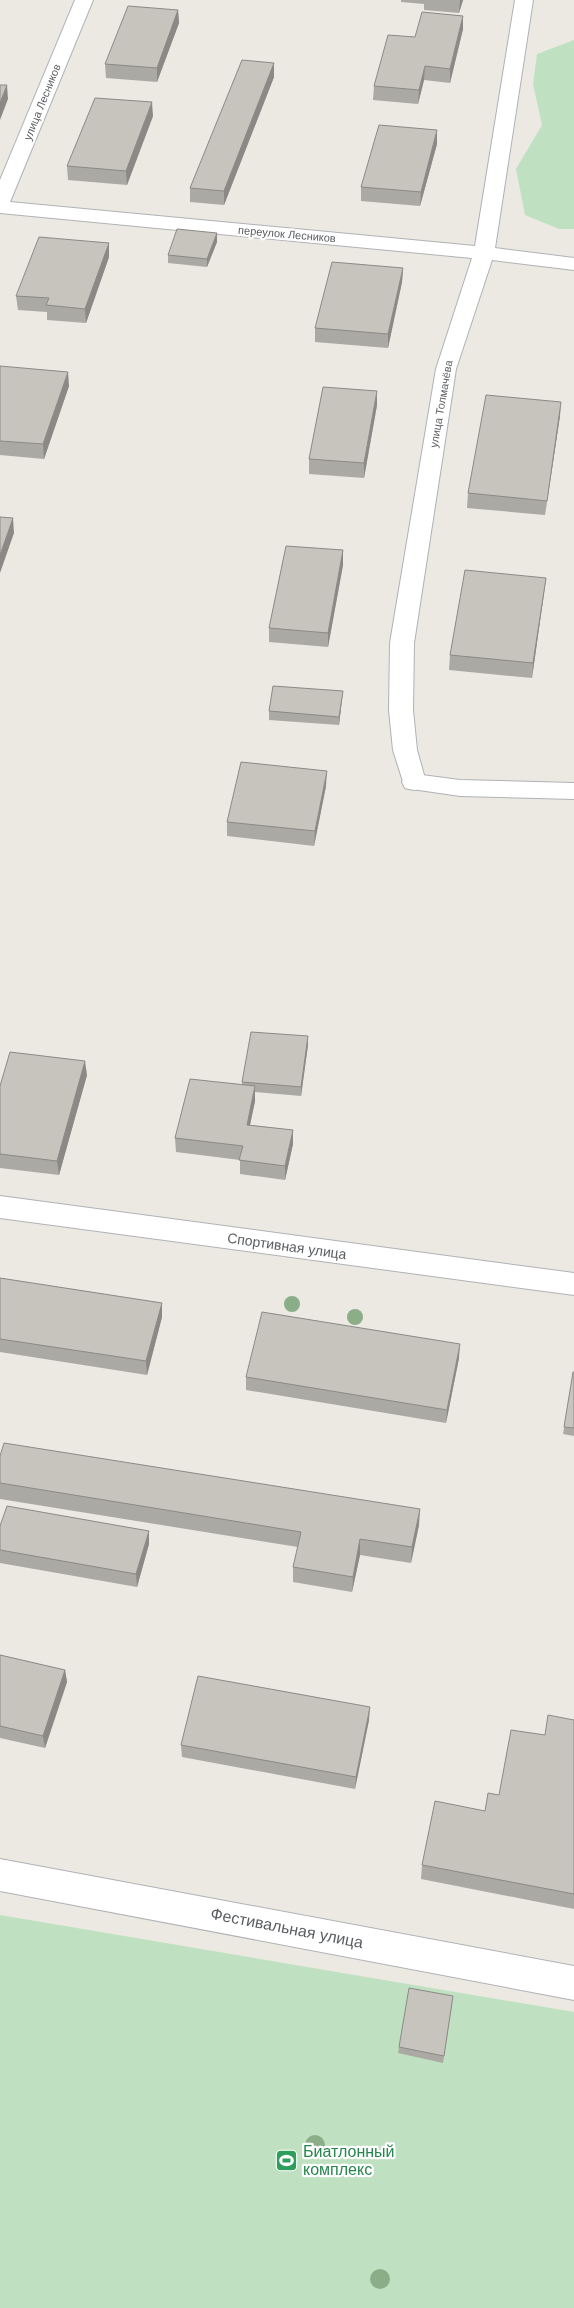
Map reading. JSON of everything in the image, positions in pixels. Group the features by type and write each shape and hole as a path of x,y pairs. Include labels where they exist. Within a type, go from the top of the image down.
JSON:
{"street":[{"name":"улица Лесников","path":"0,205 84,0"},
{"name":"улица Толмачёва","path":"524,0 484,253 446,369 402,643 401,710 405,750 414,782 478,789 574,791"},
{"name":"переулок Лесников","path":"0,205 484,253 574,264"},
{"name":"Спортивная улица","path":"0,1207 574,1284"},
{"name":"Фестивальная улица","path":"0,1875 574,1983"}],"green space":[{"path":"574,40 574,229 559,229 525,215 516,169 542,125 533,84 537,54"},
{"name":"Биатлонный комплекс","path":"0,1915 574,2012 574,2308 0,2308"}],"building":[{"path":"128,6 178,10 157,68 105,64"},
{"path":"422,12 463,16 450,69 425,66 419,90 374,86 388,35 415,37"},
{"path":"242,60 274,63 224,191 190,188"},
{"path":"0,85 7,85 0,103"},
{"path":"95,98 152,102 126,171 67,166"},
{"path":"379,125 437,130 421,192 361,187"},
{"path":"177,229 217,233 207,259 168,255"},
{"path":"39,237 109,243 85,309 46,305 49,298 16,296"},
{"path":"332,262 403,268 388,334 315,328"},
{"path":"0,366 68,372 43,444 0,441"},
{"path":"323,387 377,391 364,463 309,459"},
{"path":"486,395 561,402 547,501 468,493"},
{"path":"0,517 13,518 0,555"},
{"path":"286,546 343,550 328,633 269,628"},
{"path":"465,570 546,578 533,663 450,655"},
{"path":"273,686 343,691 339,717 269,711"},
{"path":"241,762 327,771 315,831 227,822"},
{"path":"251,1032 308,1036 301,1087 242,1082"},
{"path":"10,1052 85,1061 57,1161 0,1154 0,1086"},
{"path":"190,1079 255,1086 247,1125 293,1130 285,1166 239,1160 243,1146 175,1138"},
{"path":"0,1278 162,1303 146,1361 0,1339"},
{"path":"262,1312 460,1344 447,1410 246,1377"},
{"path":"574,1372 574,1428 564,1427"},
{"path":"4,1443 420,1509 412,1547 360,1539 353,1577 293,1567 301,1532 0,1483 0,1456"},
{"path":"7,1506 149,1531 136,1574 0,1550 0,1526"},
{"path":"0,1655 65,1670 43,1736 0,1726"},
{"path":"198,1676 370,1707 356,1777 181,1745"},
{"path":"548,1715 574,1720 574,1894 422,1865 435,1801 485,1811 488,1793 499,1795 511,1730 545,1735"},
{"path":"409,1988 453,1996 444,2056 399,2047"}],"place":[{"name":"Биатлонный комплекс","path":"287,2160"}]}
